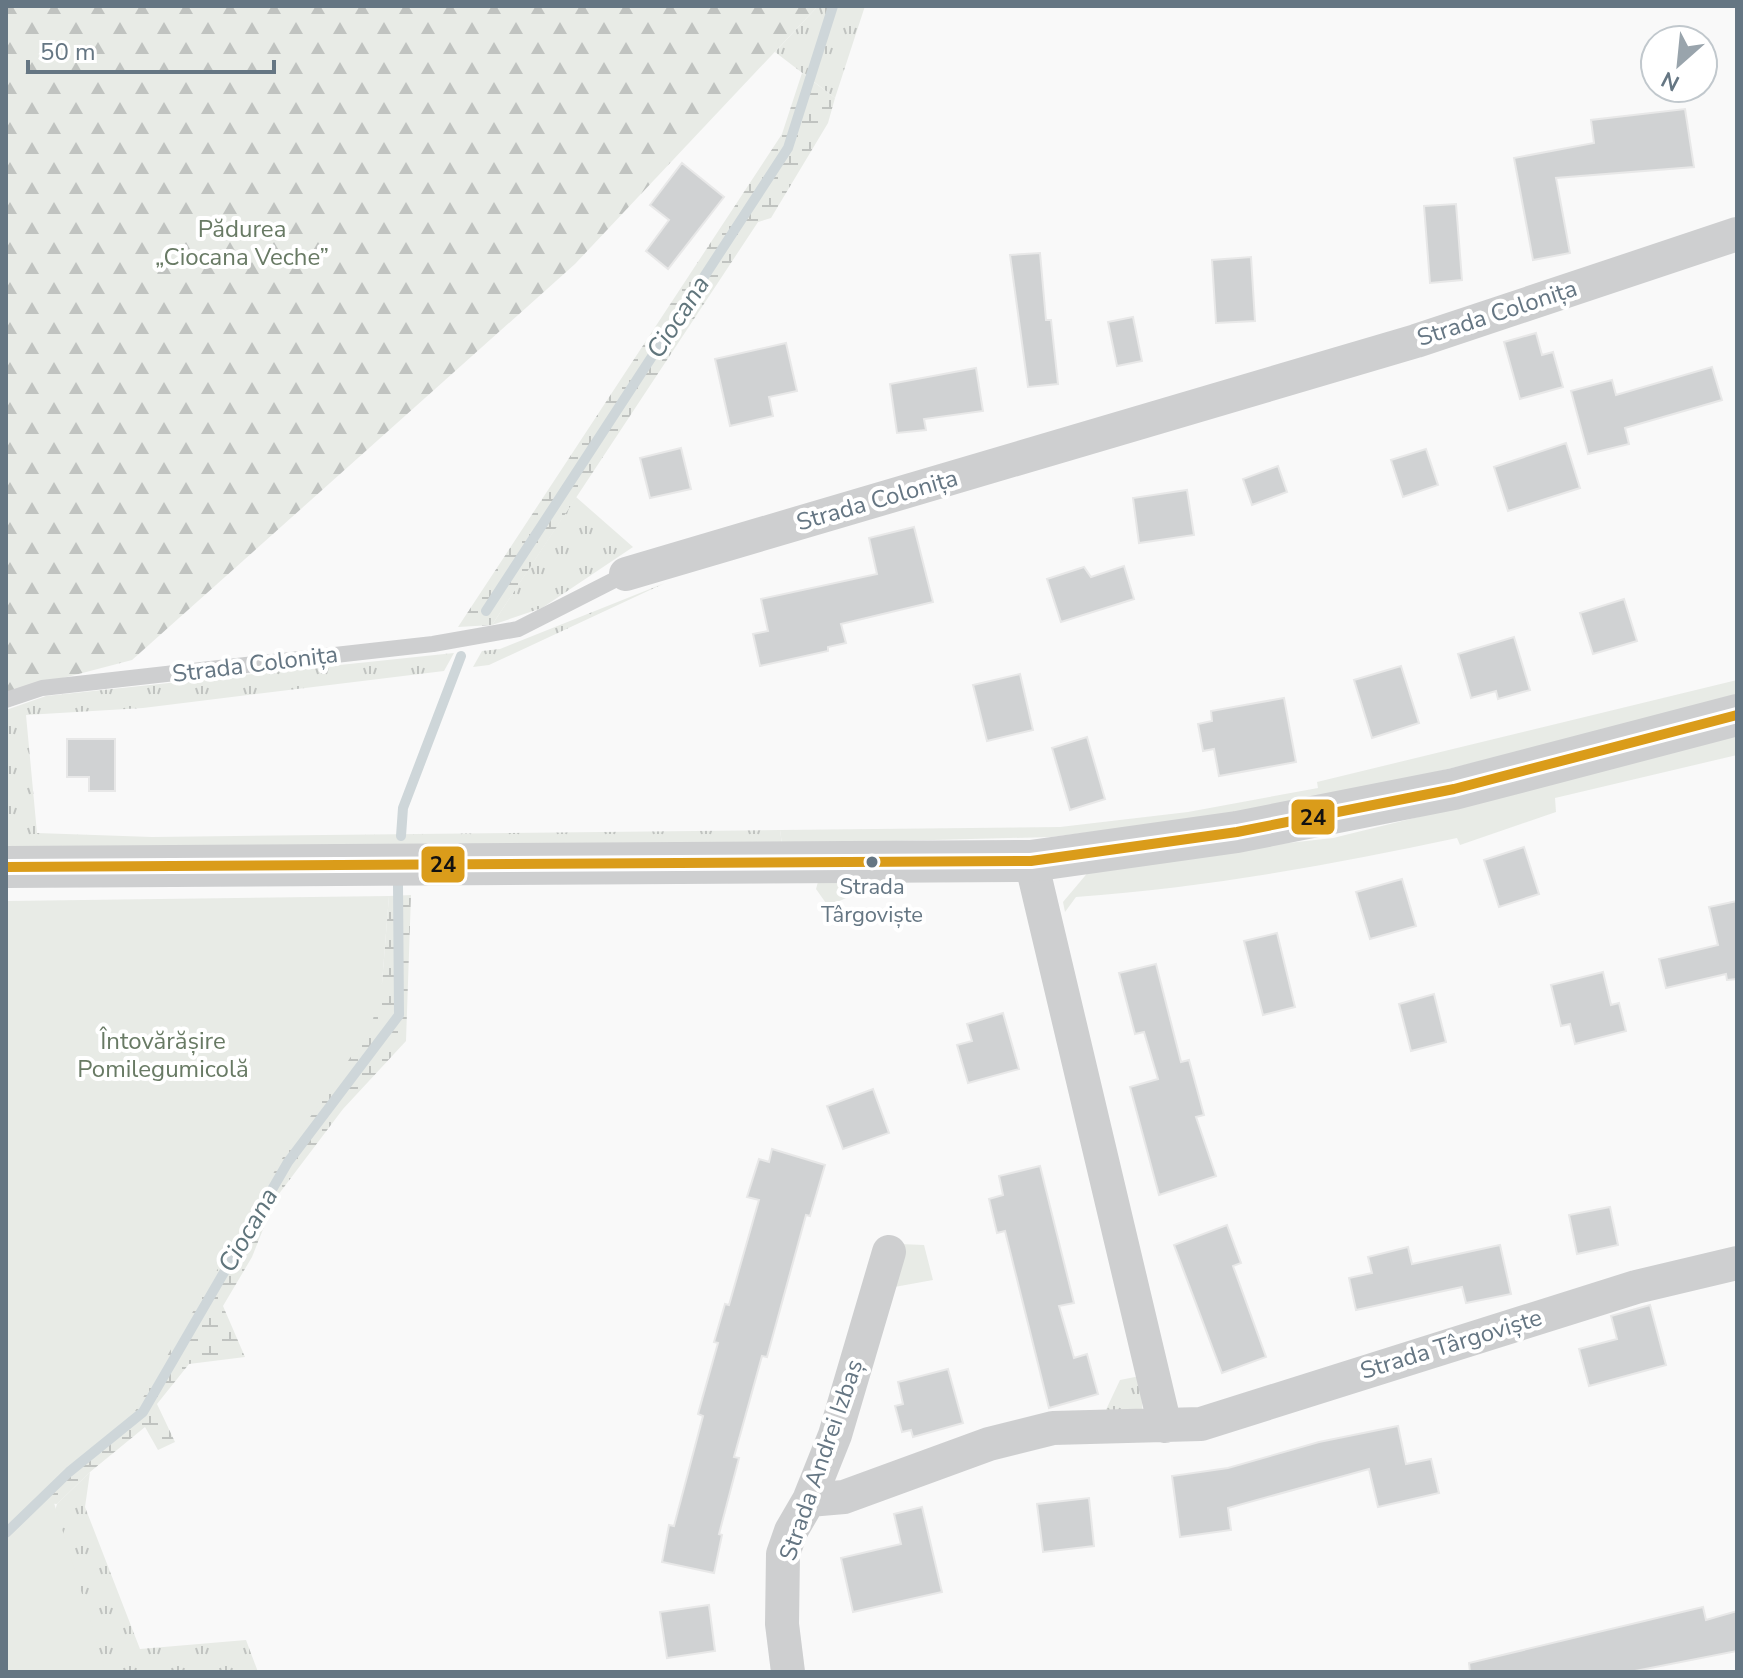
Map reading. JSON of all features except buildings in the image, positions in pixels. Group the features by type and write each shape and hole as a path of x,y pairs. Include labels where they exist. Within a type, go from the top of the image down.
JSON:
{"street":[{"name":"Strada Colonița","path":"626,574 1416,341 1737,234"},
{"path":"6,867 1031,861 1237,832 1454,789 1737,715"},
{"path":"1031,861 1165,1426"},
{"name":"Strada Andrei Izbaș","path":"788,1672 782,1624 783,1554 835,1435 889,1252"},
{"name":"Strada Târgoviște","path":"809,1500 844,1497 989,1444 1053,1428 1201,1424 1622,1292 1737,1263"}],"lane":[{"name":"Strada Colonița","path":"6,700 42,688 433,644 518,629 626,574"}],"green space":[{"name":"Pădurea „Ciocana Veche”","path":"6,6 818,6 575,264 132,660 6,693"},
{"path":"818,6 865,6 835,98 775,52"},
{"path":"802,73 835,98 828,123 771,218 758,222 492,625 458,627 782,134"},
{"path":"576,497 633,547 542,608 492,625"},
{"path":"665,583 489,665 473,667 482,651 500,649"},
{"path":"454,653 444,671 143,708 26,715 37,833 152,837 780,830 782,844 6,854 6,710 46,696"},
{"path":"1737,680 1737,699 1291,807 1051,837 782,844 780,830 1060,827 1188,812 1318,788 1317,782"},
{"path":"1737,731 1737,755 1555,798 1556,812 1460,845 1457,838 1268,874 1172,888 1076,897 1065,912 1063,902 1095,864 1333,838 1548,785"},
{"path":"819,878 852,880 855,894 828,906 816,889"},
{"path":"411,895 406,1041 343,1109 275,1199 252,1257 223,1306 245,1357 189,1364 157,1404 175,1442 158,1450 145,1427 57,1504 6,1500 382,983 389,896"},
{"name":"Întovărășire Pomilegumicolă","path":"389,896 382,983 371,1027 281,1160 134,1413 47,1480 106,1672 6,1672 6,901"},
{"path":"900,1244 924,1245 933,1280 889,1288"},
{"path":"1140,1376 1143,1417 1104,1414 1120,1380"},
{"path":"90,1472 85,1507 140,1649 246,1640 258,1672 6,1672 57,1504"}],"waterway":[{"name":"Ciocana","path":"486,611 788,148 833,6"},
{"name":"Ciocana","path":"401,836 403,808 461,656"},
{"name":"Ciocana","path":"6,1533 69,1472 143,1412 288,1162 399,1015 398,884"}],"transit line":[{"name":"24","path":"6,867 1031,861 1237,832 1454,789 1737,715"}],"place":[{"name":"Strada Târgoviște","path":"872,862"}]}
